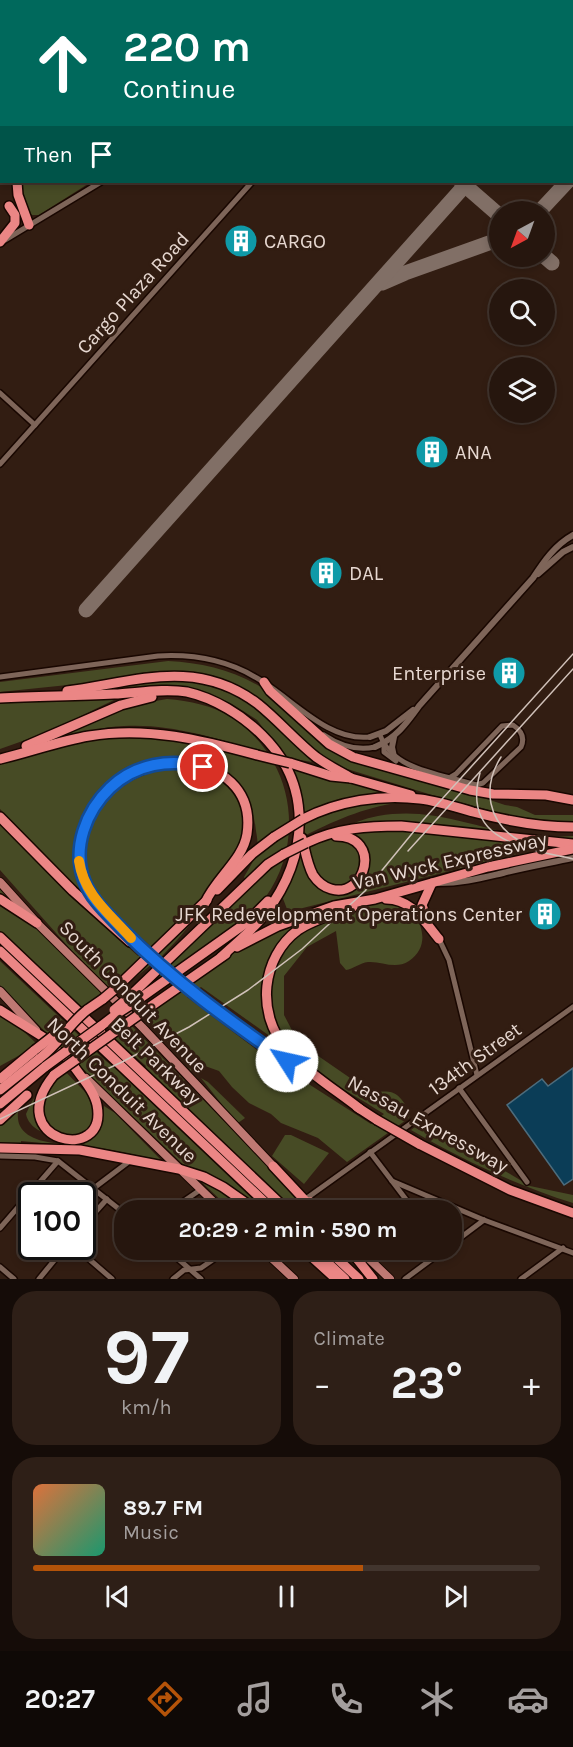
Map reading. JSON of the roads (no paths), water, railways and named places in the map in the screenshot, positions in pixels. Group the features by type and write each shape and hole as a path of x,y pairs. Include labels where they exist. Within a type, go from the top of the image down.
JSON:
{"highway":[{"path":"17,183 18,195 29,225"},
{"path":"0,200 29,225"},
{"path":"0,242 15,223 15,215 9,206"},
{"path":"5,698 71,690 155,675 203,678 228,687 250,699 317,758 351,778"},
{"path":"264,682 270,691 321,738 344,753 414,776 470,790 493,794 546,795 573,800"},
{"path":"5,698 172,691 190,693 208,700 244,719 273,746 293,779 314,877 325,887 335,890 346,889 363,873 366,864 365,854 358,843 349,836 322,836"},
{"path":"0,757 130,701 170,696 208,700"},
{"path":"0,757 77,738 131,732 193,739 290,763 331,776 351,778 422,799"},
{"path":"144,952 95,899 84,881 80,862 81,841 89,816 102,797 118,781 132,772 156,764 188,764 216,773 240,795 247,818 246,839 205,903"},
{"name":"Van Wyck Expressway","path":"0,1090 37,1057 53,1048 71,1023 116,988 205,903 252,854 300,819 325,809 389,797 422,799 515,822 573,827"},
{"name":"Nassau Expressway","path":"0,817 120,935 271,1050 377,1120 419,1144 510,1190 573,1212"},
{"path":"0,1120 54,1075 221,957 264,915 273,903 292,862 300,819"},
{"name":"Van Wyck Expressway","path":"0,1104 37,1057 78,1042 130,1001 227,937 265,905 282,876 300,819"},
{"path":"130,1001 268,864 322,836 350,828 401,826 573,844"},
{"name":"Van Wyck Expressway","path":"221,957 278,926 334,906 375,899 488,867 570,851"},
{"path":"432,884 423,902 422,910 439,939"},
{"path":"0,899 37,923"},
{"path":"360,1109 284,1046 270,1019 266,994 273,963 279,951 296,932 313,922 375,899 399,900 409,904 439,939"},
{"name":"Belt Parkway","path":"0,937 276,1200"},
{"name":"Belt Parkway","path":"0,952 262,1200"},
{"path":"0,1010 43,1036"},
{"path":"0,1070 37,1057"},
{"path":"0,1079 37,1057"},
{"path":"38,1135 74,1140 86,1134 94,1125 97,1110 95,1098 73,1065"},
{"path":"21,1113 25,1102 36,1089"},
{"path":"0,1148 80,1150 179,1168 204,1177 242,1200"},
{"path":"273,1166 305,1200"},
{"path":"315,1260 336,1279"},
{"path":"325,1260 345,1279"},
{"path":"339,1260 360,1279"},
{"path":"358,1260 373,1279"}],"main road":[{"name":"South Conduit Avenue","path":"0,882 37,923 142,1027 273,1166 307,1198"},
{"name":"North Conduit Avenue","path":"0,992 212,1200"},
{"path":"274,1260 294,1279"},
{"path":"370,1260 390,1279"}],"street":[{"path":"0,242 99,183"},
{"name":"Cargo Plaza Road","path":"0,464 251,183"},
{"path":"0,393 35,425"},
{"path":"289,700 318,729 335,742 366,749 384,748 418,706 533,578 553,550 573,535"},
{"path":"533,578 563,552 573,547"},
{"path":"0,677 177,656 226,664 264,682 334,732 352,738 380,735 418,706"},
{"path":"380,735 389,758 403,763 476,785 483,783 521,747 523,737 518,728 508,724 502,726 456,774 450,777"},
{"path":"394,757 392,747 395,736"},
{"path":"366,749 375,747 389,749 394,757 403,763"},
{"path":"432,884 477,880 573,858"},
{"path":"439,939 449,960 477,1075"},
{"name":"134th Street","path":"307,1198 573,1007"},
{"path":"459,1088 527,1182"},
{"path":"370,1152 406,1200"},
{"path":"0,1156 35,1157 58,1161 86,1182"},
{"path":"96,1186 132,1159"},
{"path":"0,1228 58,1161"},
{"path":"392,1181 484,1220 573,1252"},
{"path":"96,1190 114,1205"},
{"path":"186,1200 201,1190"},
{"path":"96,1211 107,1199"},
{"path":"462,1236 484,1220"},
{"path":"521,1279 563,1248"},
{"path":"39,1279 55,1260"},
{"path":"90,1260 112,1279"},
{"path":"180,1260 201,1279"},
{"path":"173,1279 183,1270 201,1268 213,1260"},
{"path":"405,1279 430,1260"},
{"path":"0,1268 14,1279"}],"water":[{"path":"573,1068 573,1179 564,1185 507,1105 542,1079 548,1086"}],"tram line":[{"path":"0,1119 122,1062 189,1027 248,990 302,949 365,891 424,819 573,654"},
{"path":"408,851 573,669"},
{"path":"501,757 491,780 491,804 500,824 520,841"},
{"path":"480,773 477,796 480,814 488,827 517,845 573,859"}],"place":[{"name":"CARGO","path":"241,241"},
{"name":"ANA","path":"432,452"},
{"name":"DAL","path":"326,573"},
{"name":"Enterprise","path":"509,673"},
{"name":"JFK Redevelopment Operations Center","path":"545,914"}]}
